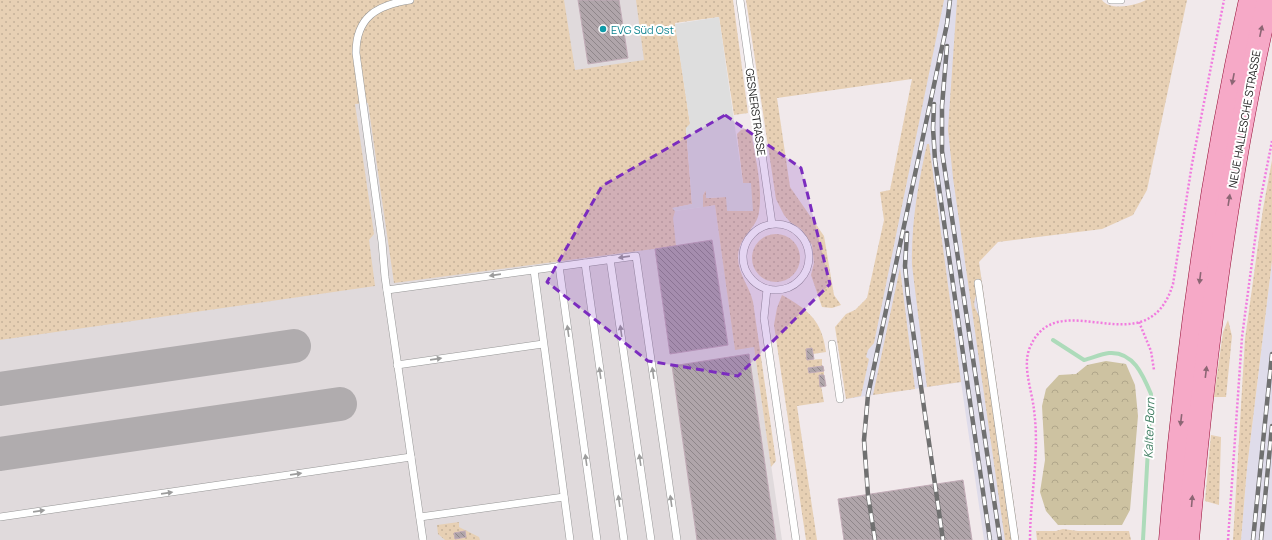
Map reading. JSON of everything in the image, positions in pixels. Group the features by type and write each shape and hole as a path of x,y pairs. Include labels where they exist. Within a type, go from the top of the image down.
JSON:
{"main road":[{"name":"NEUE HALLESCHE STRASSE","path":"1214,239 1220,148 1250,0"},
{"name":"NEUE HALLESCHE STRASSE","path":"1214,239 1236,157 1268,0"},
{"path":"1170,540 1178,450 1214,239"},
{"path":"1188,540 1214,239"}],"lane":[{"path":"410,0 392,4 372,13 364,20 356,41 357,66 382,242 387,290 423,540"},
{"name":"GESNERSTRASSE","path":"740,0 772,224"},
{"path":"1112,0 1122,0"},
{"path":"772,224 788,226 799,233 808,246 809,263 802,278 793,286 779,290 761,287 750,277 744,266 743,257 744,249 752,234 764,226 772,224"},
{"path":"387,290 636,256 677,540"},
{"path":"610,259 651,540"},
{"path":"585,263 624,540"},
{"path":"559,266 597,540"},
{"path":"534,270 570,540"},
{"path":"978,283 1015,540"},
{"path":"767,289 764,318 796,540"},
{"path":"397,364 544,344"},
{"path":"832,344 840,399"},
{"path":"0,517 411,457"},
{"path":"420,517 564,497"}],"path":[{"path":"1030,540 1030,519 1036,451 1034,410 1027,359 1030,345 1048,325 1060,321 1072,320 1117,325 1139,322 1150,318 1161,310 1169,298 1173,284 1192,164 1224,0"},
{"path":"1228,540 1242,337 1260,202 1272,141"},
{"path":"1139,322 1151,351 1154,370"}],"highlighted area":[{"path":"725,115 801,168 830,284 738,376 648,361 547,282 602,186"}],"shaded area":[{"path":"0,0 642,0 675,211 715,205 735,349 754,347 782,540 0,540"},
{"path":"0,0 564,0 575,70 644,60 636,0 733,0 748,113 734,115 719,17 675,23 690,124 686,129 692,204 673,208 675,211 673,218 676,246 394,283 368,103 355,104 374,234 369,240 375,286 0,340"},
{"path":"746,0 944,0 874,343 868,350 866,357 869,359 861,396 846,399 835,327 846,314 855,310 867,298 884,220 880,192 890,190 912,79 777,98 790,187 824,236 834,295 841,305 832,308 822,307 811,275 814,263 812,245 801,229 790,222 784,215 776,199"},
{"path":"934,0 970,0 960,131 1019,540 984,540 961,382 846,399"},
{"path":"957,0 1102,0 1111,5 1129,6 1146,0 1187,0 1147,190 1133,215 1102,229 998,242 979,262 1019,540 1017,540 977,293 974,305 980,319 1012,540 1005,540 953,178 948,129"},
{"path":"719,17 743,183 751,183 753,211 727,211 726,197 706,198 705,191 703,195 703,207 675,211 672,208 692,204 686,128 690,124 675,24"},
{"path":"745,129 751,132 758,172 760,202 758,218 741,244 738,258 740,270 753,302 776,461 771,467 754,347 735,350 715,205 703,207 703,195 705,191 707,198 726,197 751,183 743,183 737,134 741,130"},
{"path":"927,144 929,144 961,382 927,387 912,265 912,250 916,204"},
{"path":"1272,160 1272,261 1247,468 1241,540 1233,540 1245,339 1263,209"},
{"path":"771,234 781,234 793,241 800,253 800,263 793,275 781,282 771,282 763,278 756,271 752,263 752,253 756,245 763,238"},
{"path":"1272,261 1272,540 1241,540 1247,468"},
{"path":"900,268 915,389 873,395"},
{"path":"782,295 807,311 813,318 821,332 826,352 813,354 812,348 806,349 808,360 822,359 822,366 808,368 809,373 824,371 824,375 819,375 824,402 797,406 817,540 806,540 774,325 777,308"},
{"path":"1228,320 1232,336 1226,397 1214,397 1223,332"},
{"path":"1211,435 1221,437 1219,505 1205,501"},
{"path":"459,522 459,527 479,537 480,540 445,540 438,534 437,525"},
{"path":"1063,529 1078,531 1129,531 1131,540 1037,540 1036,531 1056,531"}],"green space":[{"path":"1106,361 1126,364 1135,385 1138,416 1130,510 1122,525 1058,525 1046,511 1040,492 1045,460 1042,406 1046,389 1059,375 1076,374 1087,365"}],"building":[{"name":"EVG Süd Ost","path":"578,0 619,0 628,58 588,64"},
{"path":"712,240 728,345 670,354 655,249"},
{"path":"812,348 814,359 807,360 806,349"},
{"path":"749,354 776,540 697,540 672,366"},
{"path":"823,366 824,371 809,373 808,368"},
{"path":"819,375 824,375 826,386 820,387"},
{"path":"963,480 972,540 844,540 838,499"},
{"path":"465,531 466,537 455,539 454,533"}],"waterway":[{"name":"Kalter Born","path":"1053,340 1084,360 1109,353 1117,353 1125,356 1131,360 1141,372 1148,387 1151,394 1143,540"}],"taxiway":[{"path":"0,389 294,346"},
{"path":"0,454 340,404"}],"railway":[{"path":"875,540 868,495 864,440 868,395 947,24 950,0"},
{"path":"947,46 942,106 942,151 1000,540"},
{"path":"934,104 933,128 935,160 990,540"},
{"path":"907,233 905,266 908,296 943,540"},
{"path":"1253,540 1272,354"},
{"path":"1261,540 1272,426"}],"place":[{"name":"EVG Süd Ost","path":"603,29"}]}
